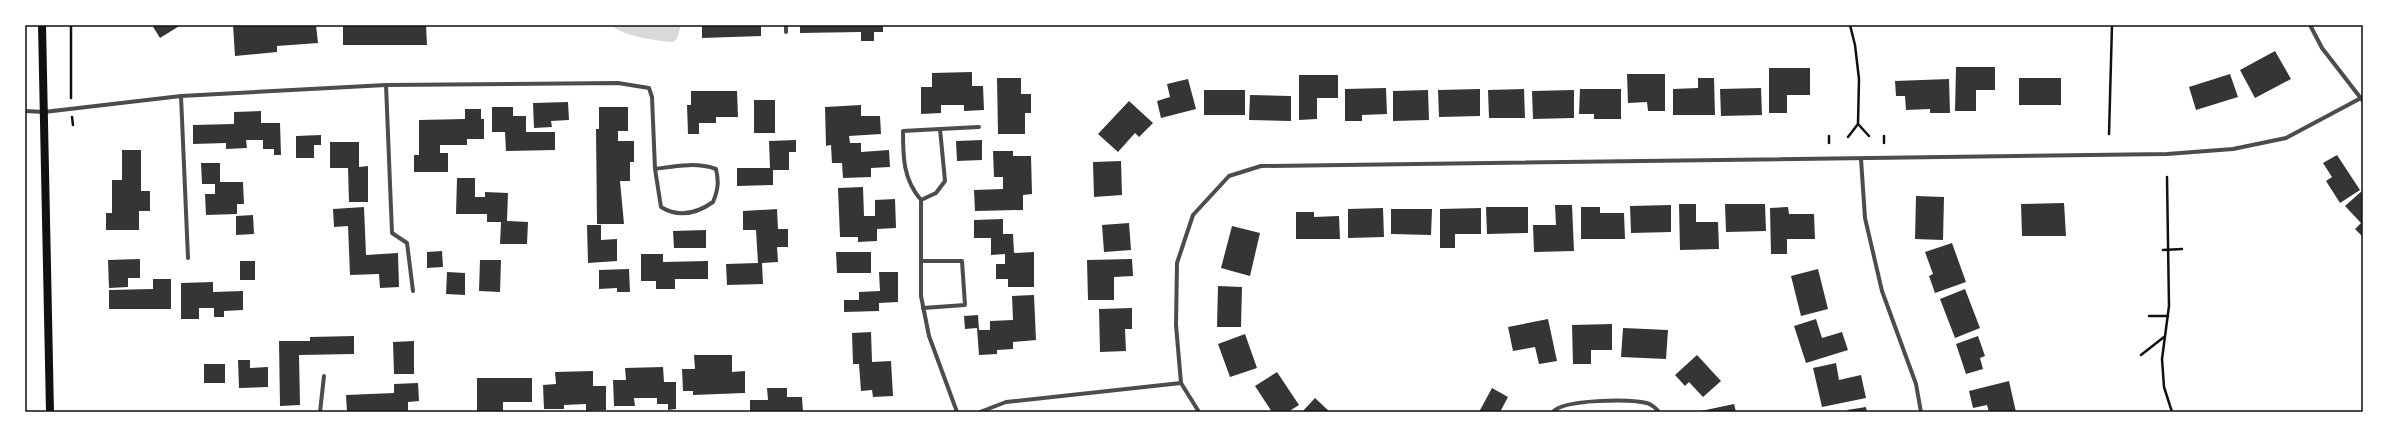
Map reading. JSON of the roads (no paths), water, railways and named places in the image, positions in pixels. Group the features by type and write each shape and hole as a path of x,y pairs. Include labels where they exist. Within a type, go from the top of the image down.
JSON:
{"main road":[{"path":"42,25 50,412"}],"street":[{"path":"786,25 786,32"},
{"path":"1199,412 1181,383 1176,325 1177,263 1193,215 1229,176 1261,166 2167,154 2233,149 2286,138 2362,100 2322,48 2310,25"},
{"path":"25,111 44,112 181,96 386,85 618,83 649,88 652,97 655,169 661,208 672,214 689,214 713,202 718,185 716,169 705,165 689,164 655,169"},
{"path":"386,85 392,233 407,243 412,292"},
{"path":"181,96 188,258"},
{"path":"957,412 928,336 921,296 921,200 911,188 907,174 903,154 903,131 979,127"},
{"path":"921,200 936,193 945,181 940,128"},
{"path":"1861,159 1865,218 1880,284 1916,384 1921,412"},
{"path":"922,261 962,261 965,305 924,308"},
{"path":"320,412 324,376"},
{"path":"980,412 1006,402 1181,383"},
{"path":"1553,412 1556,408 1570,404 1607,402 1648,403 1659,412"}]}
